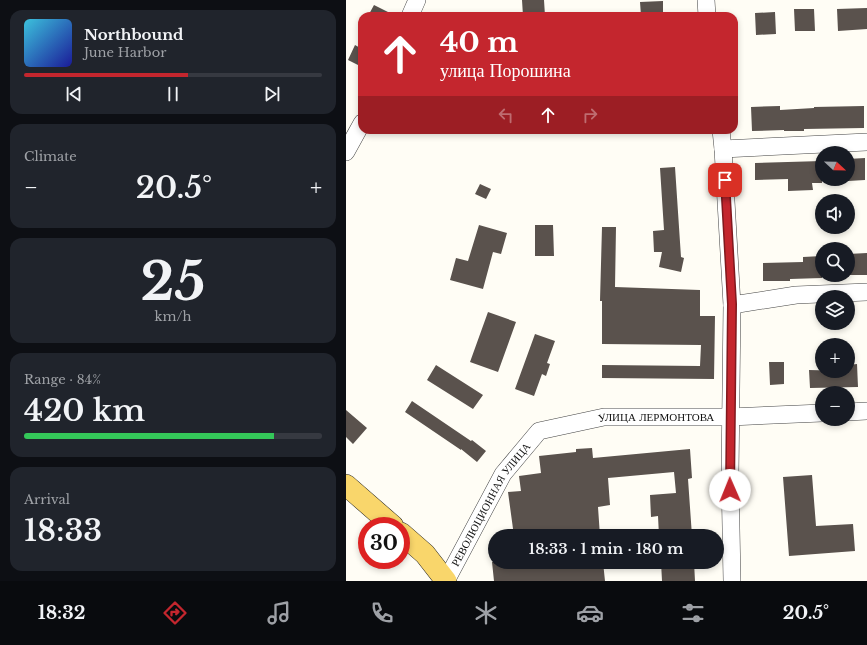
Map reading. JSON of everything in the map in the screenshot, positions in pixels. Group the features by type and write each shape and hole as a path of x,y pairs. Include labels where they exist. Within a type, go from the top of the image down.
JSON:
{"main road":[{"path":"346,485 383,517"},
{"path":"410,541 425,554 446,581"}],"street":[{"path":"412,12 416,0"},
{"path":"706,0 708,12"},
{"path":"346,152 358,130"},
{"path":"722,134 724,149 732,304 730,417 732,581"},
{"path":"724,149 867,142"},
{"path":"732,304 796,295 867,292"},
{"path":"855,412 867,411"},
{"name":"УЛИЦА ЛЕРМОНТОВА","path":"539,431 604,417 730,417 815,413"},
{"name":"РЕВОЛЮЦИОННАЯ УЛИЦА","path":"446,581 503,474 539,431"}],"building":[{"path":"522,0 544,0 545,12 523,12"},
{"path":"663,1 663,12 641,12 640,2"},
{"path":"374,5 388,12 370,12"},
{"path":"867,8 867,29 838,31 837,9"},
{"path":"794,9 814,9 815,31 795,31"},
{"path":"775,12 776,34 756,35 755,13"},
{"path":"355,45 358,47 358,65 348,60"},
{"path":"780,106 780,110 814,107 864,106 864,128 804,129 804,131 752,131 751,107"},
{"path":"865,158 865,180 855,181 855,159"},
{"path":"815,161 815,183 812,183 813,190 788,191 788,179 755,180 755,163"},
{"path":"675,167 681,257 684,258 681,272 659,267 662,252 654,252 653,231 664,230 660,168"},
{"path":"480,184 491,189 486,199 475,194"},
{"path":"479,225 507,233 501,254 493,252 483,289 450,280 456,258 468,261"},
{"path":"535,225 553,225 554,256 535,256"},
{"path":"602,227 616,227 615,287 700,290 700,316 715,316 714,379 602,378 602,365 700,366 701,345 602,344 602,301 600,301"},
{"path":"867,253 867,275 855,275 855,254"},
{"path":"815,256 815,278 790,279 790,281 763,281 763,263 803,262 803,257"},
{"path":"488,312 516,322 498,372 470,362"},
{"path":"535,334 555,341 547,363 550,364 546,376 542,374 534,396 515,389"},
{"path":"769,362 784,362 784,384 770,385"},
{"path":"855,364 857,364 858,387 815,386 815,388 810,388 809,370 815,370 815,378 855,378"},
{"path":"436,365 483,395 473,409 427,380"},
{"path":"412,401 471,441 472,440 486,451 477,462 461,449 405,412"},
{"path":"346,410 367,428 353,444 346,437"},
{"path":"592,448 593,458 690,449 692,478 688,479 692,529 659,529 658,516 651,517 650,495 676,493 674,472 608,478 610,505 598,507 600,529 513,529 508,492 521,491 519,476 541,473 539,456 576,452 576,449"},
{"path":"812,475 816,526 853,524 855,551 789,556 783,477"},
{"path":"493,569 604,569 605,581 494,581"},
{"path":"661,569 694,569 695,581 662,581"}],"route":[{"path":"725,180 732,304 730,490"}]}
